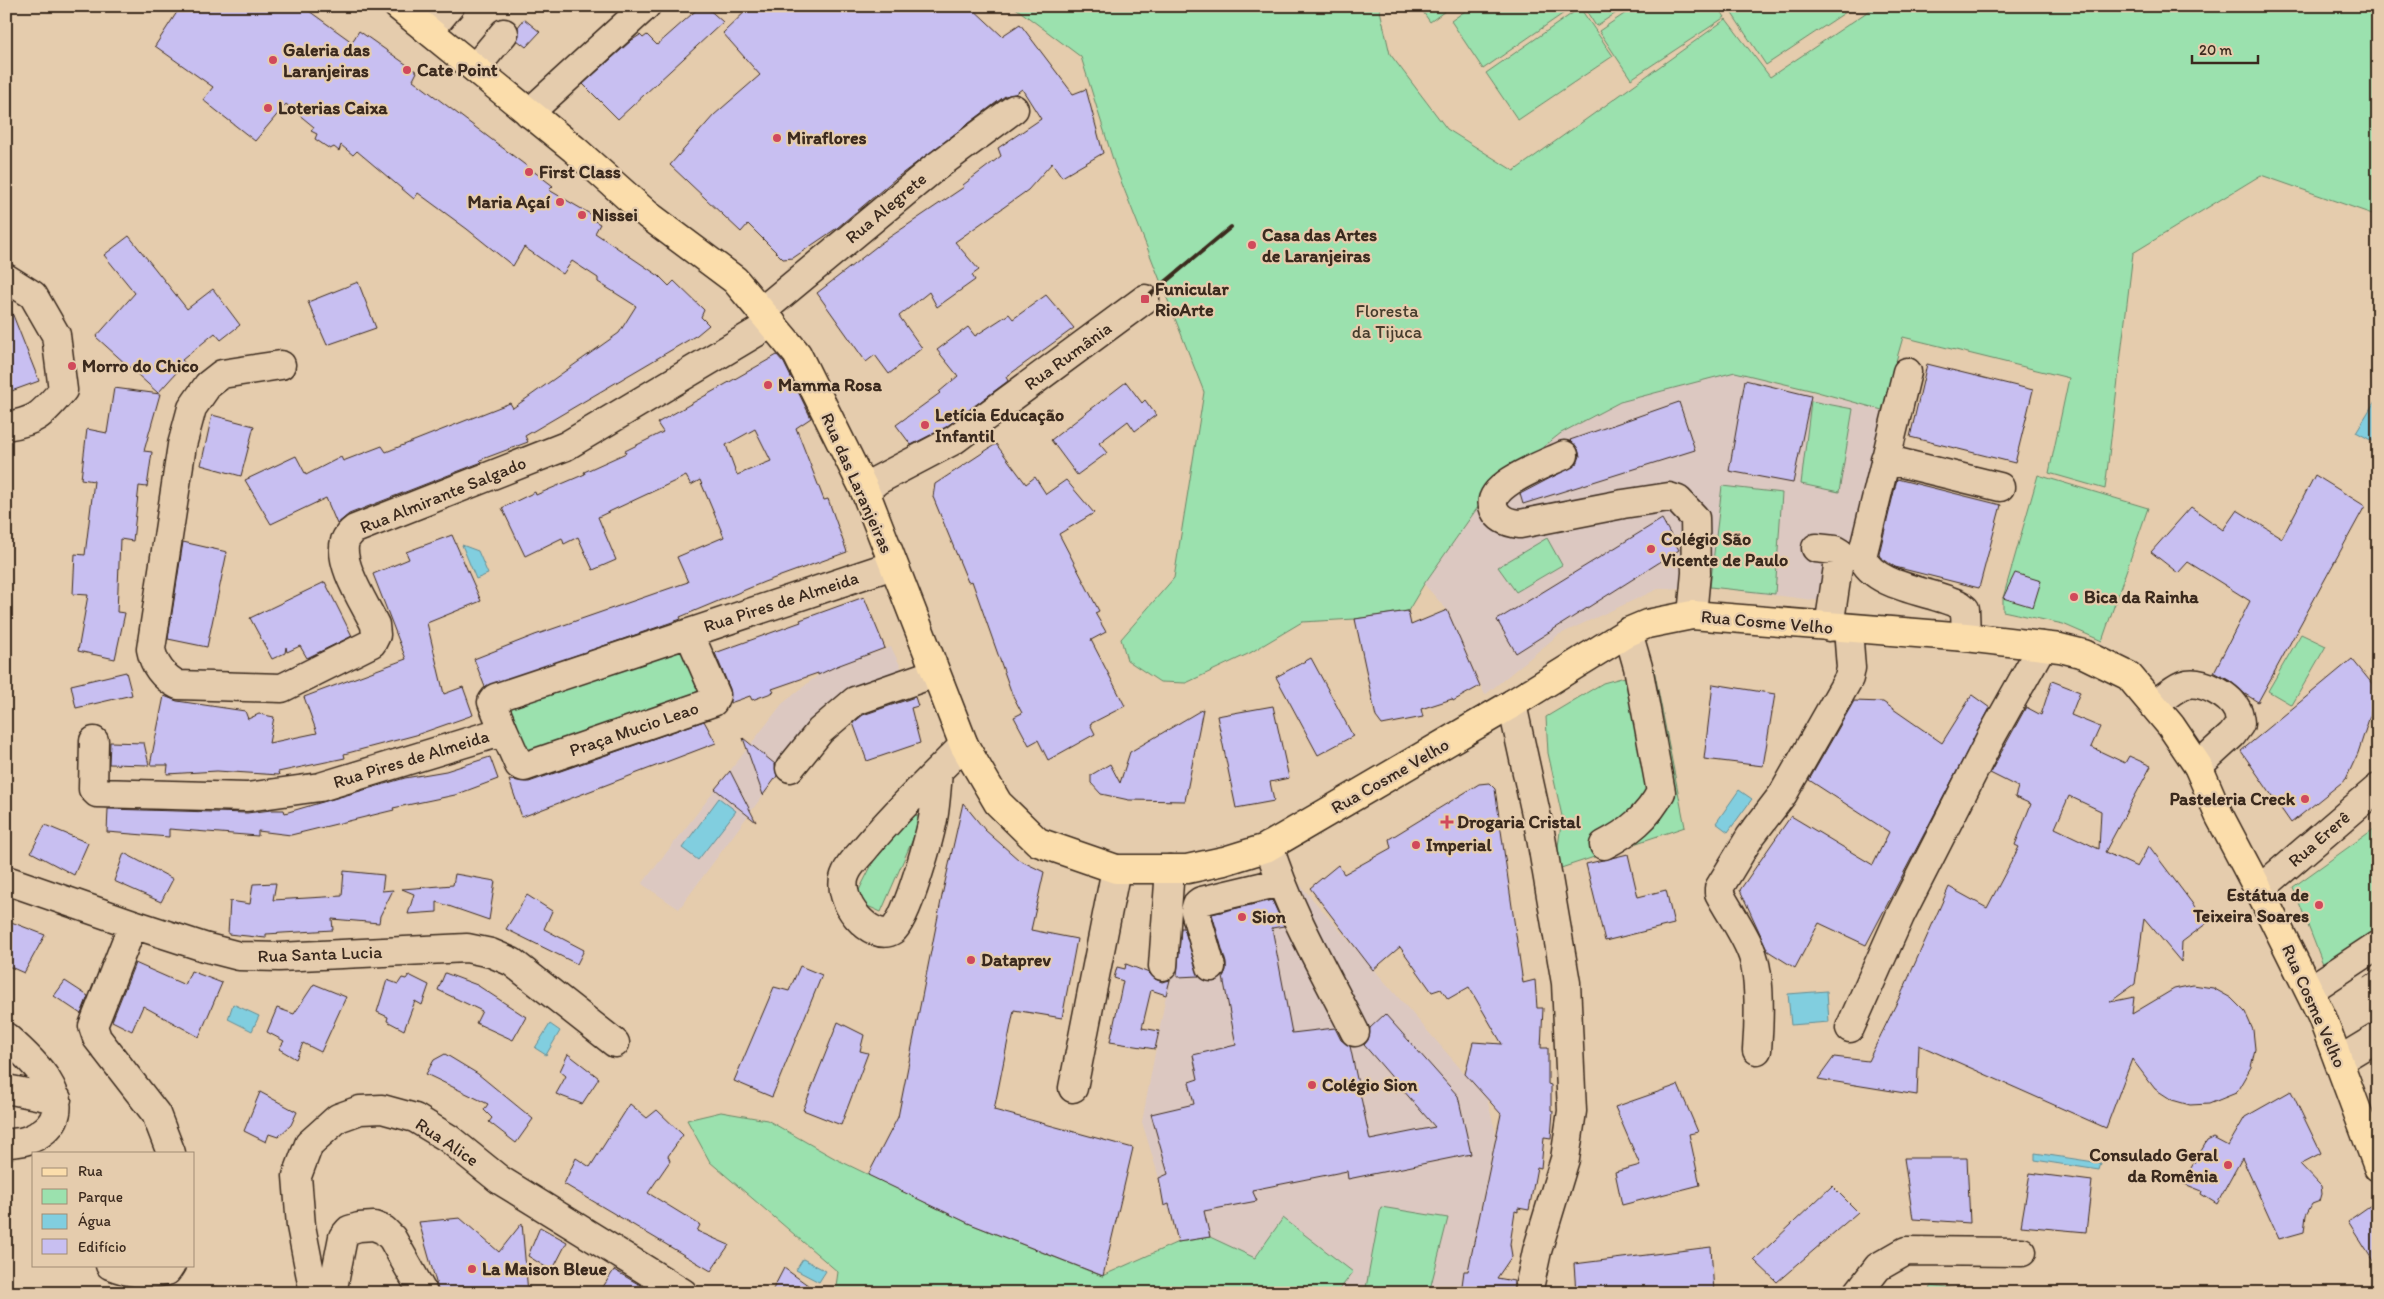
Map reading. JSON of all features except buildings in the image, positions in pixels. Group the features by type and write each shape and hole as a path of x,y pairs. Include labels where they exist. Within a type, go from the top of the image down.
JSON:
{"main road":[{"name":"Rua das Laranjeiras","path":"398,6 529,113 648,215 735,280 797,354 865,491 964,745"},
{"name":"Rua Cosme Velho","path":"964,745 998,804 1038,842 1116,869 1178,869 1224,861 1269,846 1512,704 1628,632 1647,624 1692,615 1966,637 2042,646 2084,654 2129,676 2154,705 2198,766 2219,815 2310,990 2340,1060 2378,1166"}],"street":[{"path":"429,31 450,6"},
{"path":"529,113 646,6"},
{"path":"475,68 504,33"},
{"name":"Rua Alegrete","path":"767,317 933,169 1014,108"},
{"path":"6,278 33,295 56,335 62,390 42,414 28,423 6,426"},
{"name":"Rua Rumânia","path":"865,491 878,480 954,440 1145,299"},
{"name":"Rua Almirante Salgado","path":"281,365 222,374 208,385 192,408 182,444 151,649 153,659 165,677 178,685 282,688 372,643 376,635 376,625 345,563 343,551 346,538 355,529 566,446 767,317"},
{"path":"1907,372 1862,557 1865,565 1883,579 1960,604 1965,609 1966,637"},
{"path":"1564,455 1503,485 1494,498 1493,506 1497,514 1508,522 1520,524 1632,502 1669,497 1678,500 1695,518 1696,573 1692,615"},
{"path":"1885,459 2000,487"},
{"path":"1757,1050 1759,1024 1755,964 1751,950 1719,893 1719,888 1750,837 1783,794 1849,678 1851,668 1838,628 1840,553 1835,550 1816,548"},
{"name":"Rua Pires de Almeida","path":"94,741 93,790 95,792 247,797 320,787 504,731 492,702 495,698 893,564"},
{"path":"1604,845 1622,836 1652,809 1661,792 1638,667 1628,632"},
{"name":"Praça Mucio Leao","path":"504,731 519,765 524,766 713,702 716,695 689,633"},
{"path":"1850,1028 1900,916 1990,740 2042,646"},
{"path":"790,768 820,731 855,701 935,672"},
{"path":"2154,705 2182,685 2196,683 2212,689 2226,698 2238,711 2240,724 2198,766"},
{"path":"1512,704 1540,832 1566,983 1572,1111 1565,1159 1536,1251 1528,1293"},
{"path":"938,771 934,814 908,904 901,923 892,931 883,933 861,922 848,905 842,890 846,872 885,825 938,771 964,745"},
{"name":"Rua Ererê","path":"2259,890 2378,788"},
{"path":"1269,846 1281,882 1355,1032"},
{"path":"1073,1088 1116,869"},
{"path":"1178,869 1201,901"},
{"path":"1163,966 1178,869"},
{"name":"Rua Santa Lucia","path":"6,880 133,924 239,956 279,957 467,948 491,953 512,962 615,1043"},
{"path":"1211,968 1195,910 1197,904 1201,901 1281,882"},
{"path":"133,924 93,1026 97,1038 156,1114 171,1152"},
{"path":"2310,990 2378,946"},
{"path":"2340,1060 2378,1037"},
{"path":"6,1038 38,1069 50,1084 57,1099 57,1114 52,1124 24,1143 6,1143"},
{"path":"6,1089 57,1099"},
{"name":"Rua Alice","path":"314,1293 301,1226 297,1176 309,1144 338,1118 360,1110 382,1109 415,1118 448,1138 500,1180 683,1293"},
{"path":"332,1293 343,1237 349,1230 374,1226 384,1230 392,1238 423,1293"},
{"path":"1858,1293 1878,1267 1906,1251 2022,1252"},
{"path":"113,1266 129,1272 151,1274 167,1271 170,1266"}],"shaded area":[{"name":"Colégio São Vicente de Paulo","path":"1735,372 1882,410 1859,514 1844,604 1710,587 1658,589 1558,635 1485,695 1447,610 1424,584 1492,487 1561,433 1620,402"},
{"path":"891,647 912,689 817,722 679,909 642,884 782,704 818,675 837,666"},
{"name":"Colégio Sion","path":"1288,871 1487,1099 1496,1134 1468,1268 1464,1271 1461,1293 1300,1293 1210,1237 1178,1242 1172,1214 1164,1206 1159,1178 1142,1122 1166,995 1189,893"}],"green space":[{"name":"Floresta da Tijuca","path":"1013,6 1379,6 1390,54 1447,129 1514,171 1726,19 1770,77 1876,6 2378,6 2378,216 2261,175 2133,253 2105,489 2049,473 2069,378 1903,337 1882,410 1735,372 1620,402 1561,433 1492,487 1424,584 1408,611 1355,619 1302,622 1250,653 1186,683 1160,682 1127,660 1121,639 1174,578 1204,392 1115,166 1081,57"},
{"path":"1419,6 1452,6 1430,22"},
{"path":"1472,6 1574,6 1483,69 1451,21"},
{"path":"1583,6 1627,6 1596,26"},
{"path":"1636,6 1717,6 1725,17 1631,79 1599,31"},
{"path":"1740,6 1855,6 1766,65 1731,12"},
{"path":"1580,8 1613,56 1518,120 1486,73"},
{"path":"1811,401 1853,409 1839,492 1801,484"},
{"path":"2038,475 2148,508 2102,641 2063,624 2003,611 2003,598"},
{"path":"1722,486 1782,493 1775,594 1710,587"},
{"path":"1547,538 1562,565 1516,592 1498,567"},
{"path":"683,631 708,700 514,767 490,704"},
{"path":"2301,634 2326,646 2292,705 2268,691"},
{"path":"1654,669 1685,827 1555,870 1562,816 1548,753 1546,717 1603,683"},
{"path":"907,811 922,818 881,912 854,900 889,831"},
{"path":"2378,826 2378,928 2323,964 2293,887"},
{"path":"721,1112 767,1120 836,1159 968,1223 1102,1276 1178,1242 1210,1237 1255,1258 1283,1218 1353,1272 1337,1293 835,1293 838,1272 710,1162 687,1120"},
{"path":"1381,1207 1448,1218 1429,1293 1365,1293"},
{"path":"1931,1286 1987,1293 1930,1293"}],"water":[{"path":"2375,401 2378,403 2378,444 2356,432"},
{"path":"462,545 478,551 488,574 476,579"},
{"path":"1739,790 1752,799 1728,832 1716,823"},
{"path":"719,798 736,811 698,860 682,848"},
{"path":"1827,991 1829,1022 1791,1025 1788,994"},
{"path":"233,1004 259,1016 252,1031 228,1019"},
{"path":"550,1024 560,1031 546,1055 535,1048"},
{"path":"2035,1153 2101,1163 2099,1170 2035,1160"},
{"path":"803,1259 826,1271 819,1282 796,1270"}],"tram line":[{"path":"2365,977 2378,968"}],"railway":[{"path":"1145,299 1231,227"}],"place":[{"name":"Galeria das Laranjeiras","path":"273,60"},
{"name":"Cate Point","path":"407,70"},
{"name":"Loterias Caixa","path":"268,108"},
{"name":"Miraflores","path":"777,138"},
{"name":"First Class","path":"529,172"},
{"name":"Maria Açaí","path":"560,202"},
{"name":"Nissei","path":"582,215"},
{"name":"Casa das Artes de Laranjeiras","path":"1252,245"},
{"name":"Funicular RioArte","path":"1145,299"},
{"name":"Morro do Chico","path":"72,366"},
{"name":"Mamma Rosa","path":"768,385"},
{"name":"Letícia Educação Infantil","path":"925,425"},
{"name":"Colégio São Vicente de Paulo","path":"1651,549"},
{"name":"Bica da Rainha","path":"2074,597"},
{"name":"Pasteleria Creck","path":"2305,799"},
{"name":"Drogaria Cristal","path":"1447,822"},
{"name":"Imperial","path":"1416,845"},
{"name":"Estátua de Teixeira Soares","path":"2319,905"},
{"name":"Sion","path":"1242,917"},
{"name":"Dataprev","path":"971,960"},
{"name":"Colégio Sion","path":"1312,1085"},
{"name":"Consulado Geral da Romênia","path":"2228,1165"},
{"name":"La Maison Bleue","path":"472,1269"}]}
